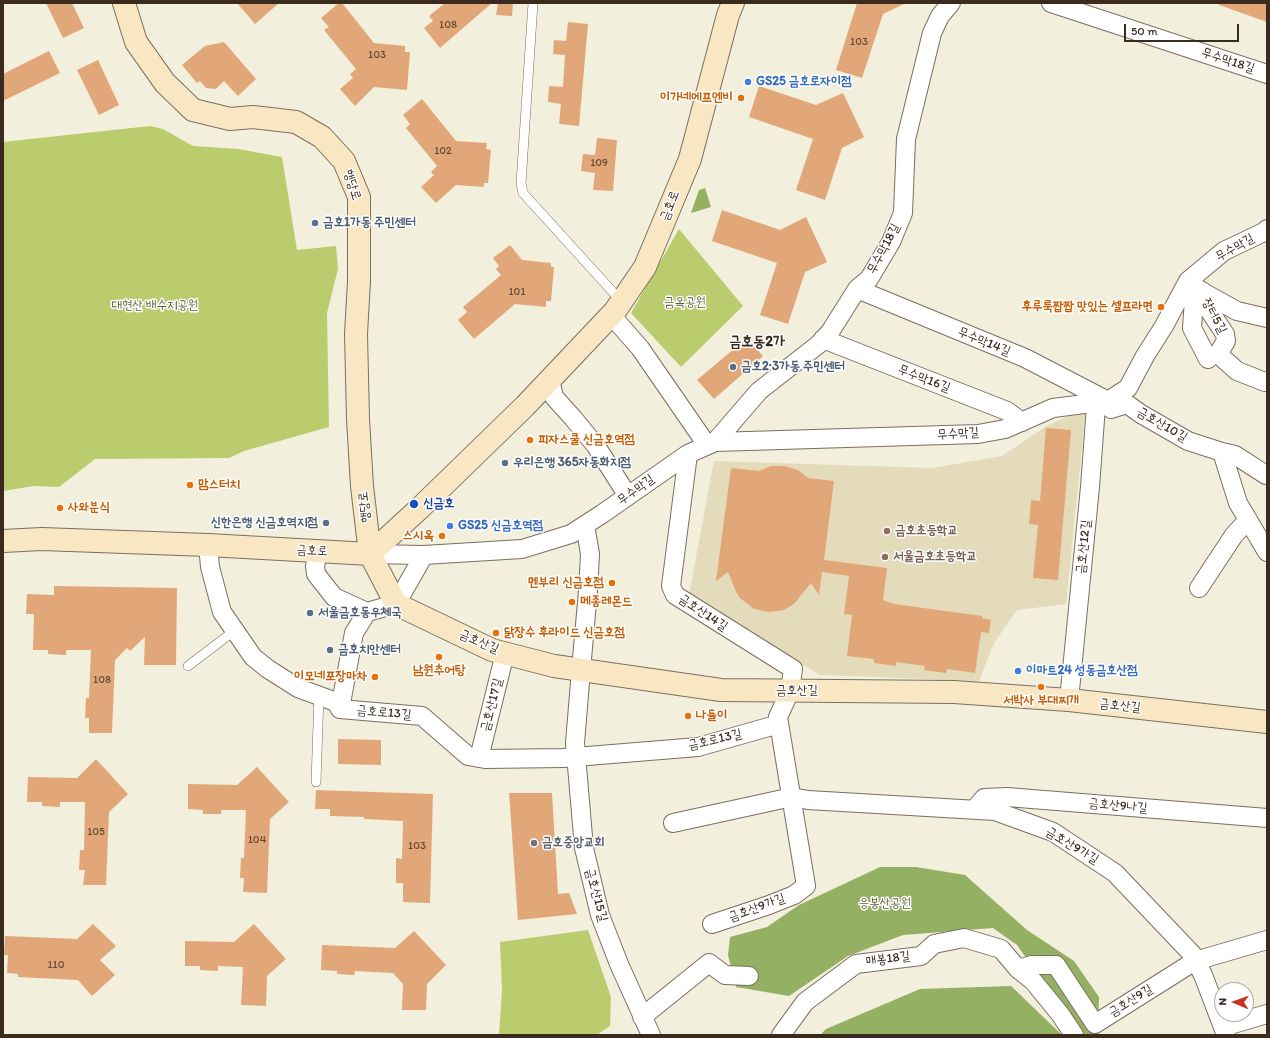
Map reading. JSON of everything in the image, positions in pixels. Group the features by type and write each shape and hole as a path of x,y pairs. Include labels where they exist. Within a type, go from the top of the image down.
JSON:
{"street":[{"name":"행당로","path":"124,3 136,42 165,83 193,110 230,119 253,117 296,122 322,136 344,160 359,198 359,281 356,342 362,486 370,554"},
{"name":"금호로","path":"3,541 42,540 208,545 370,554 420,508 550,379 616,308 645,267 690,159 728,15 733,3"},
{"name":"무수막18길","path":"711,444 759,391 819,344 830,332 857,289 868,280 891,242 903,213 906,139 932,33 940,16 951,3"},
{"name":"무수막18길","path":"1052,3 1267,74"},
{"name":"무수막길","path":"370,554 424,555 522,548 571,534 688,454 711,444 978,434 1004,430 1053,408 1108,401 1128,388 1145,356 1164,326 1224,251 1264,232 1267,229"},
{"path":"1195,286 1192,328 1208,359"},
{"name":"장터5길","path":"1195,286 1237,311 1267,318"},
{"name":"장터5길","path":"1195,286 1225,334 1226,341 1218,354 1237,371 1265,382"},
{"name":"무수막14길","path":"857,289 1025,358 1108,401"},
{"path":"616,308 640,348 711,444"},
{"name":"무수막16길","path":"823,339 1007,411 1022,422"},
{"path":"550,379 554,397 574,418 596,446 628,496"},
{"name":"금호산10길","path":"1108,401 1111,409 1128,404 1141,414 1188,441 1235,455 1266,475 1267,474"},
{"name":"금호산12길","path":"1068,700 1090,487 1096,406 1108,401"},
{"path":"1222,452 1238,503 1267,552"},
{"name":"금호산14길","path":"688,454 671,586 675,595 793,669 790,691"},
{"path":"1199,588 1234,535 1248,520"},
{"path":"581,670 590,562 585,525"},
{"name":"금호로13길","path":"208,545 210,567 222,612 254,657 268,669 298,688 336,702 340,709 422,716 468,756 485,759 563,758 698,747 779,724"},
{"path":"318,551 315,566 316,574 334,597 367,612 396,604 424,555"},
{"path":"370,554 396,604"},
{"name":"금호산길","path":"396,604 492,650 554,666 721,690 954,692 1068,700 1267,722"},
{"path":"340,709 354,633 367,612"},
{"name":"금호산17길","path":"479,758 505,653"},
{"name":"금호산15길","path":"581,670 575,743 584,848 600,915 619,964 651,1035"},
{"name":"금호산9가길","path":"712,924 794,895 806,886 778,717 790,691"},
{"name":"금호산9가길","path":"674,823 792,797 808,800 995,811 1053,832 1115,873 1192,954 1203,975 1225,1031 1267,1014"},
{"name":"금호산9나길","path":"975,809 984,798 1007,797 1267,818"},
{"name":"매봉18길","path":"781,1035 805,1002 856,964 921,956 934,944 964,938 1001,949 1018,969 1033,981 1060,1014 1074,1035"},
{"name":"금호산9길","path":"1018,969 1032,965 1056,965 1095,1024 1195,961 1267,940"},
{"path":"642,1017 709,963 725,975 749,976"}],"lane":[{"path":"533,3 520,183 523,194 616,308"},
{"path":"188,666 234,630"},
{"path":"316,782 319,695"}],"shaded area":[{"name":"금호초등학교","path":"1086,407 1066,604 1017,610 994,643 979,681 820,675 689,595 714,461 932,468 1002,456 1045,427"}],"green space":[{"name":"대현산 배수지공원","path":"150,126 163,129 193,146 238,149 282,157 297,250 336,246 338,269 327,313 329,427 244,451 229,458 95,459 59,487 34,486 3,491 3,142"},
{"path":"705,188 711,207 691,213 699,190"},
{"name":"금옥공원","path":"679,229 743,306 681,367 631,313"},
{"name":"응봉산공원","path":"880,867 916,867 965,875 1027,930 1074,961 1099,997 1098,1035 1081,1035 1017,945 993,928 903,935 848,956 789,996 736,987 728,955 730,937 767,927 799,905"},
{"path":"588,930 611,997 610,1026 597,1035 499,1035 502,991 500,942"},
{"path":"1011,986 1062,1035 820,1035 826,1029 920,989"}],"building":[{"path":"46,3 72,3 84,28 63,38"},
{"path":"237,3 279,3 255,24"},
{"path":"339,3 342,3 374,43 405,46 405,52 410,52 407,90 374,87 355,106 340,89 353,78 350,74 356,69 324,30 329,27 321,18"},
{"path":"445,3 492,3 440,48 424,28 433,21 429,16"},
{"path":"498,3 513,3 512,16 496,15"},
{"path":"857,3 906,3 883,14 862,78 836,70"},
{"path":"1219,3 1267,3 1267,22 1219,5"},
{"path":"568,22 588,24 579,126 559,124 561,104 548,102 549,86 563,87 565,55 553,54 554,40 566,41"},
{"path":"224,42 256,79 238,96 224,81 216,89 206,88 200,81 197,83 182,65 205,46"},
{"path":"49,51 60,73 3,101 3,74"},
{"path":"98,60 119,105 99,115 77,70"},
{"path":"759,86 816,105 843,93 864,137 842,148 825,200 796,190 813,139 749,117"},
{"path":"422,99 456,141 487,143 486,149 491,150 488,183 484,183 484,187 456,185 436,203 421,187 434,175 431,172 437,166 406,128 410,124 403,115"},
{"path":"597,138 617,140 613,191 593,190 595,173 581,171 583,154 595,155"},
{"path":"722,210 780,230 806,217 827,262 805,272 788,324 760,315 777,263 712,241"},
{"path":"510,245 522,260 551,263 551,267 554,267 551,301 546,301 546,307 515,304 474,339 458,320 467,312 463,307 501,275 496,269 499,266 493,258"},
{"name":"금호2·3가동 주민센터","path":"747,338 763,356 714,399 697,380"},
{"path":"1046,428 1071,430 1058,580 1033,578 1038,525 1029,524 1031,500 1040,501"},
{"path":"771,466 785,466 798,470 808,478 834,481 824,560 887,568 883,600 894,604 982,616 982,618 991,620 989,633 981,632 975,673 947,669 946,673 924,670 925,666 896,662 896,666 874,663 874,659 847,656 852,615 844,614 849,576 822,572 819,595 811,583 794,604 784,610 769,612 754,609 740,598 728,572 716,581 731,468 759,471"},
{"path":"54,586 177,588 176,665 144,665 145,637 130,651 127,648 115,660 112,733 89,733 89,718 85,718 86,698 89,698 91,650 66,650 66,655 48,654 48,650 33,650 34,614 26,614 27,594 54,595"},
{"path":"338,739 381,740 381,765 338,764"},
{"path":"96,759 128,794 109,812 106,885 83,885 85,870 79,870 80,850 84,850 85,802 60,802 60,807 42,806 42,802 27,802 28,777 77,778"},
{"path":"257,767 289,802 270,819 267,893 243,892 244,878 240,878 241,858 244,858 246,810 221,810 221,814 203,814 203,810 188,809 188,784 237,785"},
{"path":"316,790 433,794 430,903 403,902 403,883 396,883 396,858 402,859 403,821 364,819 364,817 330,816 330,809 315,809"},
{"name":"금호중앙교회","path":"509,793 552,793 558,894 569,893 577,914 518,920"},
{"path":"93,924 116,946 100,960 115,975 92,996 78,980 18,977 18,974 7,973 8,955 4,955 5,936 77,939"},
{"path":"254,924 286,959 267,976 266,1006 241,1005 243,967 218,966 218,971 200,970 200,966 185,966 185,941 234,942"},
{"path":"414,931 446,965 427,984 426,1010 402,1010 403,984 393,973 355,971 354,975 337,974 337,971 321,970 322,945 395,948"}],"place":[{"name":"GS25 금호로자이점","path":"748,82"},
{"name":"이가네에프엔비","path":"741,98"},
{"name":"금호1가동 주민센터","path":"315,223"},
{"name":"후루룩짭짭 맛있는 셀프라면","path":"1161,307"},
{"name":"금호2·3가동 주민센터","path":"733,367"},
{"name":"피자스쿨 신금호역점","path":"530,440"},
{"name":"우리은행 365자동화지점","path":"505,463"},
{"name":"맘스터치","path":"190,485"},
{"name":"신금호","path":"414,504"},
{"name":"사와분식","path":"60,508"},
{"name":"신한은행 신금호역지점","path":"326,523"},
{"name":"GS25 신금호역점","path":"450,526"},
{"name":"금호초등학교","path":"887,531"},
{"name":"스시옥","path":"442,536"},
{"name":"서울금호초등학교","path":"885,557"},
{"name":"멘부리 신금호점","path":"612,583"},
{"name":"메종레몬드","path":"572,602"},
{"name":"서울금호동우체국","path":"310,613"},
{"name":"닭장수 후라이드 신금호점","path":"496,633"},
{"name":"금호치안센터","path":"330,650"},
{"name":"남원추어탕","path":"439,657"},
{"name":"이마트24 성동금호산점","path":"1018,671"},
{"name":"이모네포장마차","path":"375,677"},
{"name":"서박사 부대찌개","path":"1041,687"},
{"name":"나들이","path":"688,716"},
{"name":"금호중앙교회","path":"534,843"}],"district":[{"name":"금호동2가","path":"757,342"}]}
